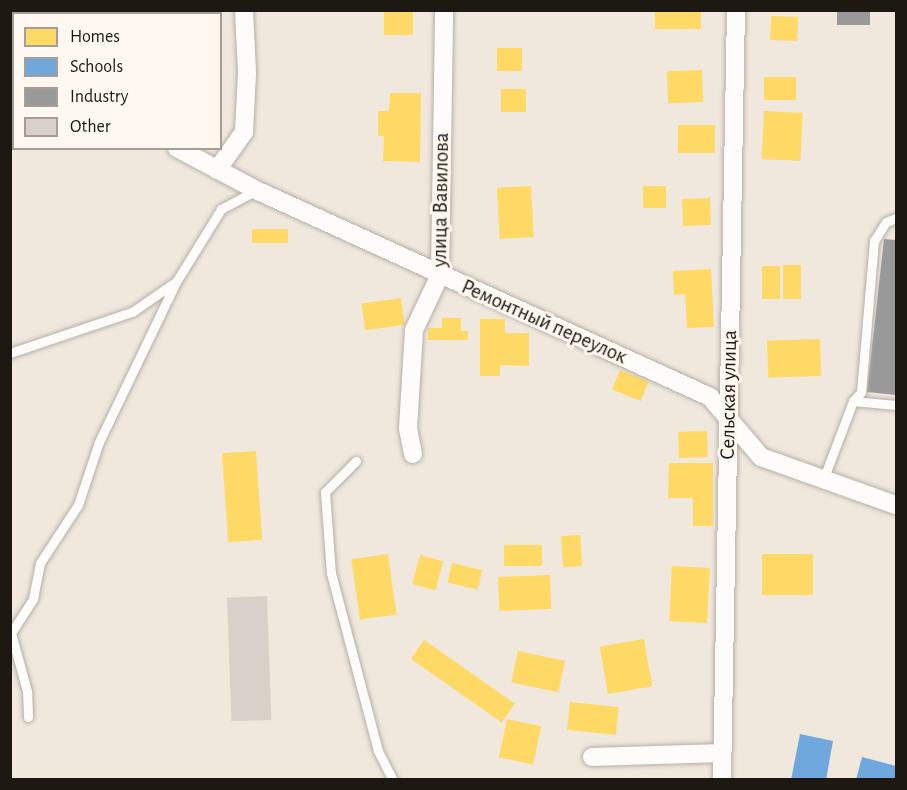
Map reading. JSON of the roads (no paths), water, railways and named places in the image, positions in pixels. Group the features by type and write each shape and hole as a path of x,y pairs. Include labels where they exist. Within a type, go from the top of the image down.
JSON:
{"street":[{"path":"217,170 244,132 247,72 244,10"},
{"name":"улица Вавилова","path":"413,454 408,428 414,330 440,275 444,10"},
{"name":"Сельская улица","path":"722,780 736,10"},
{"name":"Ремонтный переулок","path":"181,150 256,190 710,397 761,457 824,480 857,488 897,505"},
{"path":"592,757 722,753"}],"lane":[{"path":"28,717 27,691 11,633 33,599 40,563 78,505 99,442 176,282 221,209 256,190"},
{"path":"824,480 853,401 861,392 873,241 886,222 897,218"},
{"path":"10,353 132,312 176,282"},
{"path":"853,401 897,405"},
{"path":"356,461 325,492 331,573 378,751 393,780"}]}
